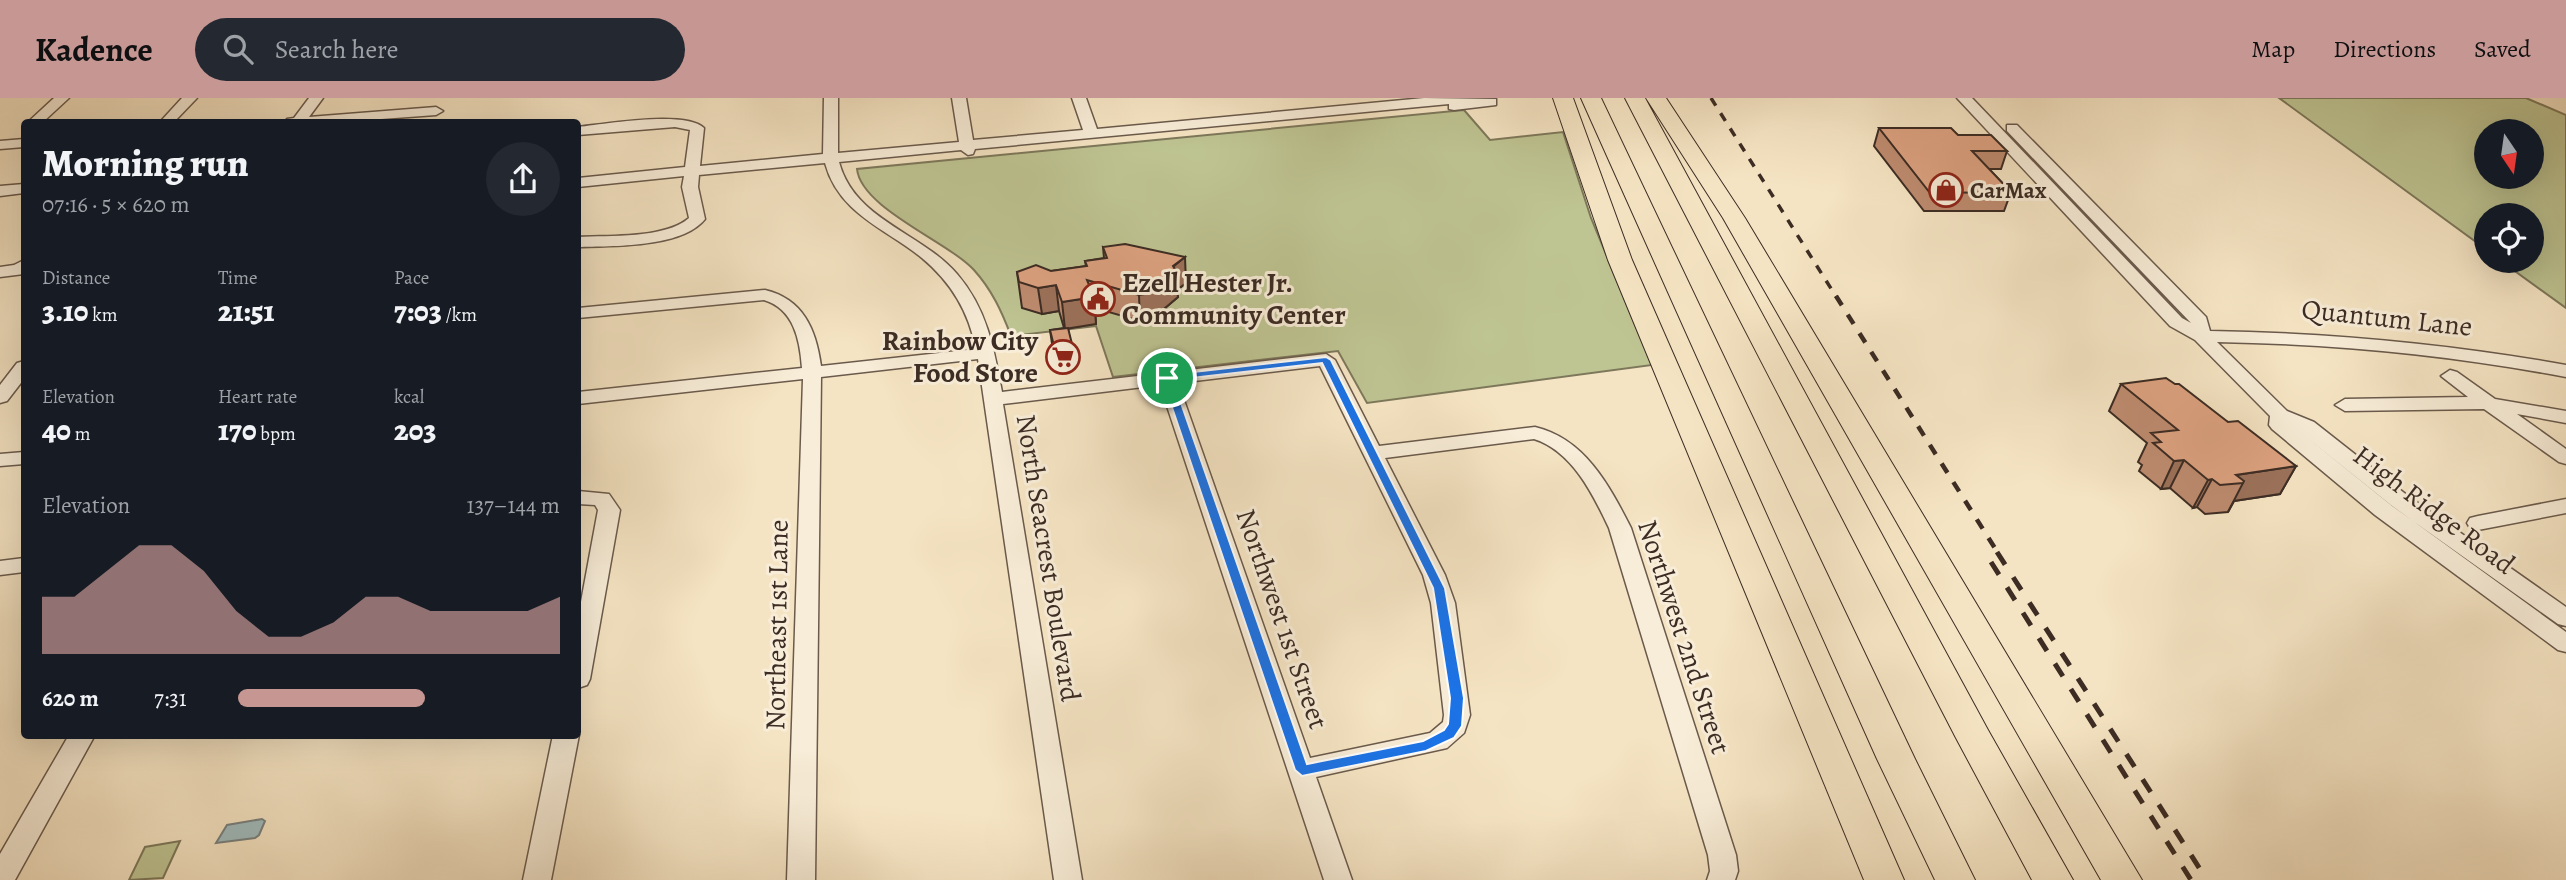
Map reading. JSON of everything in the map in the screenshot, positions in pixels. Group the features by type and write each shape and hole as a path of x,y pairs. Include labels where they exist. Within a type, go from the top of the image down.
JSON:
{"highway":[{"path":"1563,98 1599,204 1678,399 1734,524 1824,744 1884,880"},
{"path":"1591,98 1854,670 1955,880"},
{"path":"1635,98 1969,728 2053,880"},
{"path":"1656,98 1723,199 2122,880"}],"street":[{"path":"38,119 62,98"},
{"path":"170,119 190,98"},
{"path":"300,119 316,98"},
{"path":"379,119 433,117 444,98"},
{"name":"North Seacrest Boulevard","path":"831,98 831,160 838,182 858,207 932,258 958,283 977,317 986,353 1069,880"},
{"path":"959,98 967,147"},
{"path":"1079,98 1091,132"},
{"path":"581,182 831,160 859,161 1091,132 1467,98"},
{"name":"High Ridge Road","path":"1964,98 2176,322 2201,336 2280,415 2307,426 2361,471 2566,618"},
{"name":"High Ridge Road","path":"1983,98 2200,321 2201,336"},
{"path":"967,147 1491,102"},
{"path":"581,131 690,124 698,128 690,172 690,187 697,219 683,230 581,242"},
{"path":"0,191 21,189"},
{"path":"2097,237 2119,237"},
{"path":"0,272 21,267"},
{"name":"Northeast 1st Lane","path":"581,313 765,295 779,299 800,322 810,346 812,372 801,880"},
{"name":"Quantum Lane","path":"2201,336 2379,342 2477,355 2566,371"},
{"path":"581,398 986,353"},
{"path":"993,399 1326,360 1439,588 1457,698 1455,726 1449,734 1426,746 1302,770"},
{"path":"0,397 21,371"},
{"path":"2450,376 2560,451"},
{"name":"Northwest 1st Street","path":"1167,378 1338,880"},
{"path":"2345,405 2486,403 2566,417"},
{"name":"High Ridge Road","path":"2280,415 2279,425 2332,472 2566,644"},
{"name":"Northwest 2nd Street","path":"1374,453 1524,433 1545,435 1563,444 1572,453 1613,513 1620,528 1722,855 1724,871 1721,880"},
{"path":"0,460 21,458"},
{"path":"581,498 602,499 609,510 581,663"},
{"path":"2479,523 2566,506"},
{"path":"2414,534 2441,530"},
{"path":"0,568 21,565"},
{"path":"2542,601 2566,597"},
{"path":"0,880 80,739"},
{"path":"537,880 565,739"}],"green space":[{"path":"2279,98 2526,98 2566,115 2566,308 2518,273 2544,273 2544,203 2474,203 2474,240"},
{"path":"1464,110 1490,140 1563,132 1591,218 1652,365 1367,403 1338,351 1113,377 1096,326 1011,336 996,302 974,270 873,197 862,183 857,169"},
{"path":"180,841 163,878 129,880 145,847"}],"water":[{"path":"262,819 265,821 255,838 216,843 227,825"}],"building":[{"path":"1879,128 1951,128 1958,135 1991,135 2007,151 1972,151 2011,192 1930,193"},
{"path":"1125,244 1185,257 1173,266 1176,271 1150,293 1139,295 1087,280 1094,297 1062,302 1056,285 1038,288 1019,282 1017,272 1036,265 1051,271 1087,266 1085,261 1107,258 1103,247"},
{"path":"1068,328 1072,344 1054,346 1050,330"},
{"path":"2166,378 2179,384 2228,422 2238,421 2296,466 2236,475 2243,483 2220,485 2212,479 2208,480 2184,460 2174,461 2153,443 2161,442 2151,433 2178,430 2121,384"}],"railway":[{"path":"1711,98 1837,298"},
{"path":"1836,296 1998,553"},
{"path":"1997,552 2207,880"},
{"path":"1991,562 2191,880"}],"place":[{"name":"CarMax","path":"1946,190"},
{"name":"Ezell Hester Jr. Community Center","path":"1098,299"},
{"name":"Rainbow City Food Store","path":"1063,357"}],"route":[{"path":"1326,360 1439,588 1457,698 1455,726 1449,734 1426,746 1302,770 1167,378 1326,360"}]}
